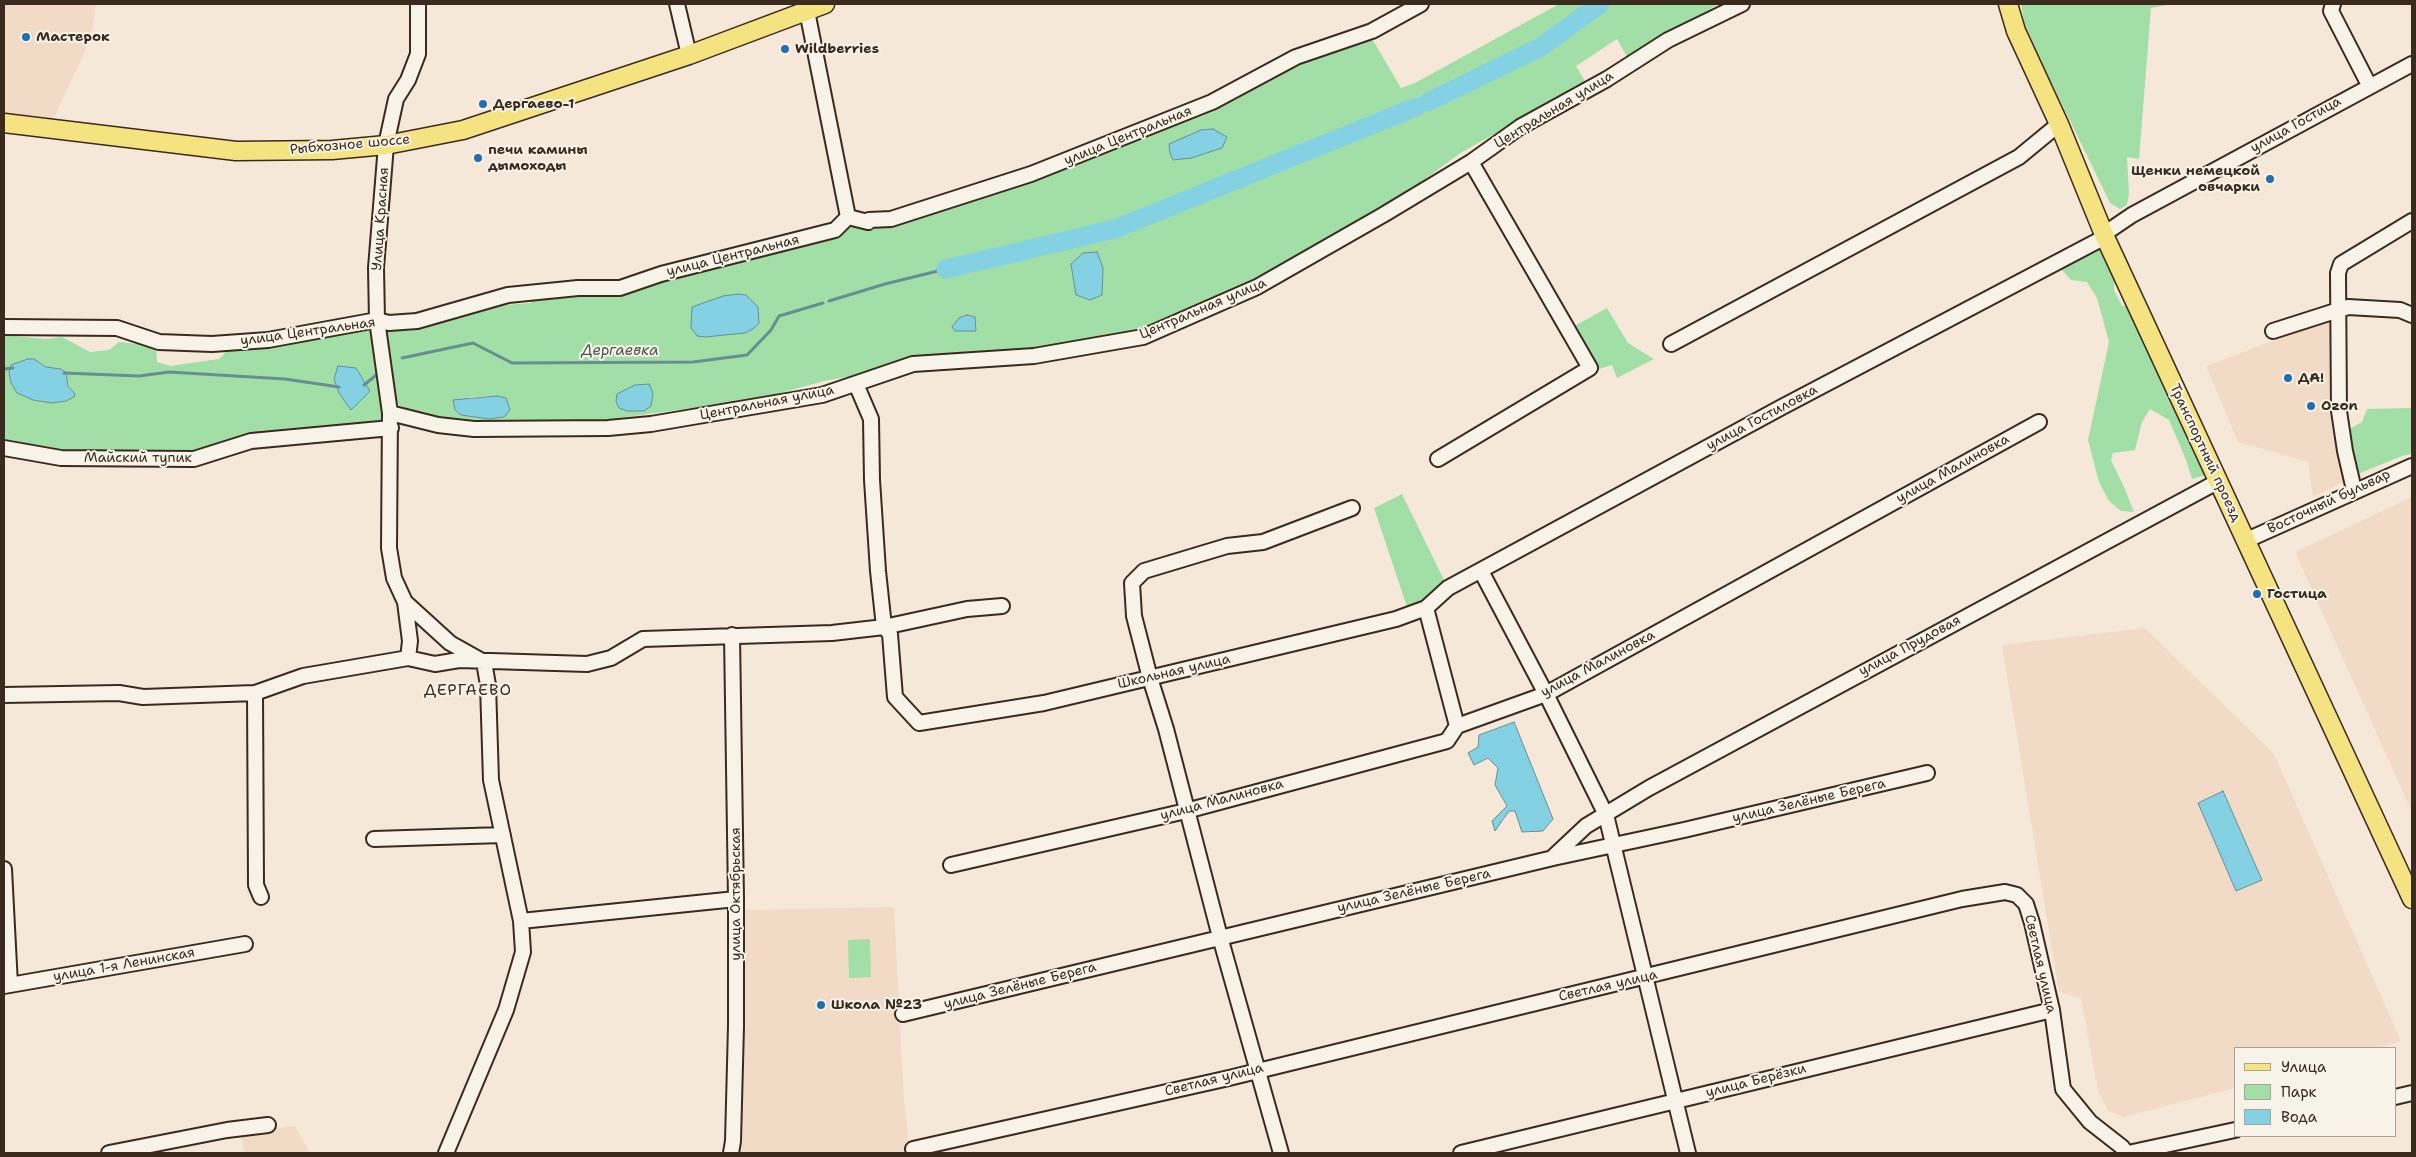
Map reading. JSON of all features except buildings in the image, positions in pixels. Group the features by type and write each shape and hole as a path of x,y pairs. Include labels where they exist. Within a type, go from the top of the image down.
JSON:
{"main road":[{"name":"Рыбхозное шоссе","path":"4,123 236,151 332,150 386,145 463,130 689,54 825,4"},
{"name":"Транспортный проезд","path":"2008,4 2016,31 2058,124 2104,235 2412,899"}],"street":[{"name":"Улица Красная","path":"405,602 394,578 389,548 391,428 388,393 377,320 376,268 386,145 396,99 408,80 418,54 418,4"},
{"path":"677,4 689,54"},
{"name":"улица Центральная","path":"4,327 117,328 159,342 212,344 268,340 377,320 389,323 416,320 508,295 578,288 620,288 661,274 835,230 848,217 868,222 869,220 891,219 1031,174 1212,102 1296,58 1358,34 1372,31 1421,4"},
{"name":"Центральная улица","path":"390,413 438,425 474,429 608,428 652,424 822,396 913,364 1034,356 1143,337 1257,287 1383,215 1471,162 1520,127 1607,79 1668,40 1742,4"},
{"path":"2333,4 2332,11 2369,86"},
{"path":"807,11 848,217"},
{"name":"улица Гостица","path":"2104,235 2132,215 2412,64"},
{"path":"1671,344 2019,157 2058,124"},
{"path":"1438,459 1590,368 1471,162"},
{"path":"2354,490 2339,411 2338,273 2341,264 2412,221"},
{"name":"улица Гостиловка","path":"1426,608 1448,588 2104,235"},
{"path":"2273,331 2348,308 2400,310 2412,315"},
{"path":"856,384 871,419 874,508 884,627"},
{"name":"улица Малиновка","path":"951,865 1186,811 1447,741 1457,726 1546,694 2039,422"},
{"name":"Майский тупик","path":"4,448 61,458 194,459 251,441 391,428"},
{"name":"Восточный бульвар","path":"2247,540 2354,490 2412,466"},
{"name":"улица Прудовая","path":"1552,858 1586,826 1649,788 2217,482"},
{"path":"1281,1153 1220,937 1166,729 1150,678 1134,616 1132,583 1139,574 1227,546 1263,542 1352,508"},
{"path":"1480,571 1546,694 1606,815 1644,978 1688,1153"},
{"path":"405,602 410,641 408,658"},
{"path":"405,602 450,643 484,662"},
{"path":"4,695 119,693 143,697 255,693 303,676 408,658 435,664 459,660 587,664 611,658 643,639 832,633 884,627 967,610 1002,606"},
{"path":"1426,608 1457,726"},
{"name":"Школьная улица","path":"884,627 890,634 895,697 919,723 1044,703 1396,619 1426,608"},
{"name":"улица Октябрьская","path":"731,1153 733,1141 736,1026 732,635"},
{"path":"446,1153 506,1010 523,952 521,921 491,780 488,685 484,662"},
{"path":"255,693 256,885 261,897"},
{"name":"улица Зелёные Берега","path":"903,1014 1552,858 1684,830 1927,773"},
{"path":"374,839 502,835"},
{"path":"4,869 7,986"},
{"name":"Светлая улица","path":"913,1149 1258,1070 1644,978 1962,899 2006,892 2017,895 2026,904 2052,1010 2062,1089 2090,1122 2127,1153"},
{"path":"521,921 736,899"},
{"name":"улица 1-я Ленинская","path":"7,986 244,944"},
{"name":"улица Берёзки","path":"1461,1153 2052,1010"},
{"path":"2396,1097 2412,1093"},
{"path":"109,1153 217,1132 268,1125"},
{"path":"2127,1153 2234,1130"}],"shaded area":[{"path":"4,4 96,4 91,38 53,120 4,115"},
{"path":"2333,318 2346,481 2313,497 2308,462 2238,442 2206,366"},
{"path":"2412,497 2412,812 2295,552"},
{"path":"2145,628 2274,754 2401,1041 2381,1047 2234,1047 2234,1088 2124,1117 2108,1111 2098,1091 2081,998 2059,992 2002,645"},
{"name":"Школа №23","path":"894,907 904,1100 910,1153 740,1153 743,910"},
{"path":"295,1126 310,1153 245,1153 240,1132"}],"green space":[{"path":"1559,4 1719,4 1627,57 1617,39 1576,66 1586,83 1462,152 1369,220 1307,255 1213,302 1138,335 1076,349 904,360 858,375 824,381 759,399 604,420 501,424 441,420 405,409 396,403 385,331 475,307 531,303 533,298 726,265 791,250 855,223 926,211 1366,36 1374,42 1401,88 1415,83","holes":["738,294 746,295 759,323 753,329 745,333 726,334 691,328 692,307","497,396 489,419 461,415 470,397"]},
{"path":"2021,4 2173,4 2151,8 2139,159 2127,157 2129,194 2127,205 2120,209 2110,203 2044,67 2024,22"},
{"path":"2100,249 2114,279 2114,290 2122,306 2129,305 2206,475 2192,479 2169,420 2150,409 2142,422 2135,450 2113,453 2111,460 2134,512 2121,511 2109,501 2099,482 2088,440 2109,342 2097,298 2087,282 2071,280 2061,269 2073,256"},
{"path":"1607,308 1628,343 1654,359 1617,378 1612,365 1596,370 1571,328"},
{"path":"364,329 370,331 383,395 382,422 371,427 193,456 61,453 4,444 4,335 45,339 62,337 90,352 109,350 119,342 156,346 157,362 170,366 219,359 227,351 241,345 340,334","holes":["22,362 40,362 46,367 66,372 68,386 75,394 61,402 52,403 33,400 11,365"]},
{"path":"2412,408 2412,454 2402,456 2358,474 2346,431 2362,422 2367,409"},
{"path":"1402,494 1446,584 1437,588 1426,599 1407,607 1374,508"},
{"path":"870,939 871,977 849,978 848,940"}],"water":[{"path":"1213,129 1227,137 1222,148 1191,158 1173,160 1169,144 1201,130"},
{"path":"1097,252 1103,268 1102,295 1090,300 1076,295 1071,264 1083,253"},
{"path":"746,295 758,307 759,323 745,333 697,336 691,328 692,307 723,296"},
{"path":"967,315 975,317 976,331 955,331 952,327 959,318"},
{"path":"28,359 34,359 46,367 66,372 68,386 75,394 74,397 66,401 52,403 33,400 17,393 11,383 9,372 11,365"},
{"path":"338,366 356,368 370,391 351,410 339,393 334,379"},
{"path":"649,384 653,393 651,406 644,411 627,411 619,408 616,402 617,394 635,385"},
{"path":"497,396 506,398 510,410 504,417 489,419 461,415 455,410 453,400"},
{"path":"1514,722 1553,819 1543,831 1522,832 1515,811 1509,811 1495,831 1492,821 1507,806 1495,785 1498,768 1488,758 1474,765 1468,753 1478,747 1479,735"},
{"path":"2223,791 2262,880 2236,891 2198,803"}],"waterway":[{"path":"1428,102 1541,47 1600,4"},
{"path":"946,269 1115,229 1416,107"},
{"name":"Дергаевка","path":"829,301 885,284 946,269"},
{"name":"Дергаевка","path":"402,358 473,343 512,363 693,362 747,355 771,330 779,316 823,303"},
{"path":"4,369 13,368"},
{"path":"64,373 139,376 169,372 285,379 339,387"},
{"name":"Дергаевка","path":"364,385 380,372"}],"place":[{"name":"Мастерок","path":"26,37"},
{"name":"Wildberries","path":"785,49"},
{"name":"Дергаево-1","path":"483,104"},
{"name":"печи камины дымоходы","path":"478,158"},
{"name":"Щенки немецкой овчарки","path":"2270,179"},
{"name":"ДА!","path":"2288,378"},
{"name":"Ozon","path":"2311,406"},
{"name":"Гостица","path":"2257,594"},
{"name":"Школа №23","path":"821,1005"}],"district":[{"name":"ДЕРГАЕВО","path":"468,691"}]}
